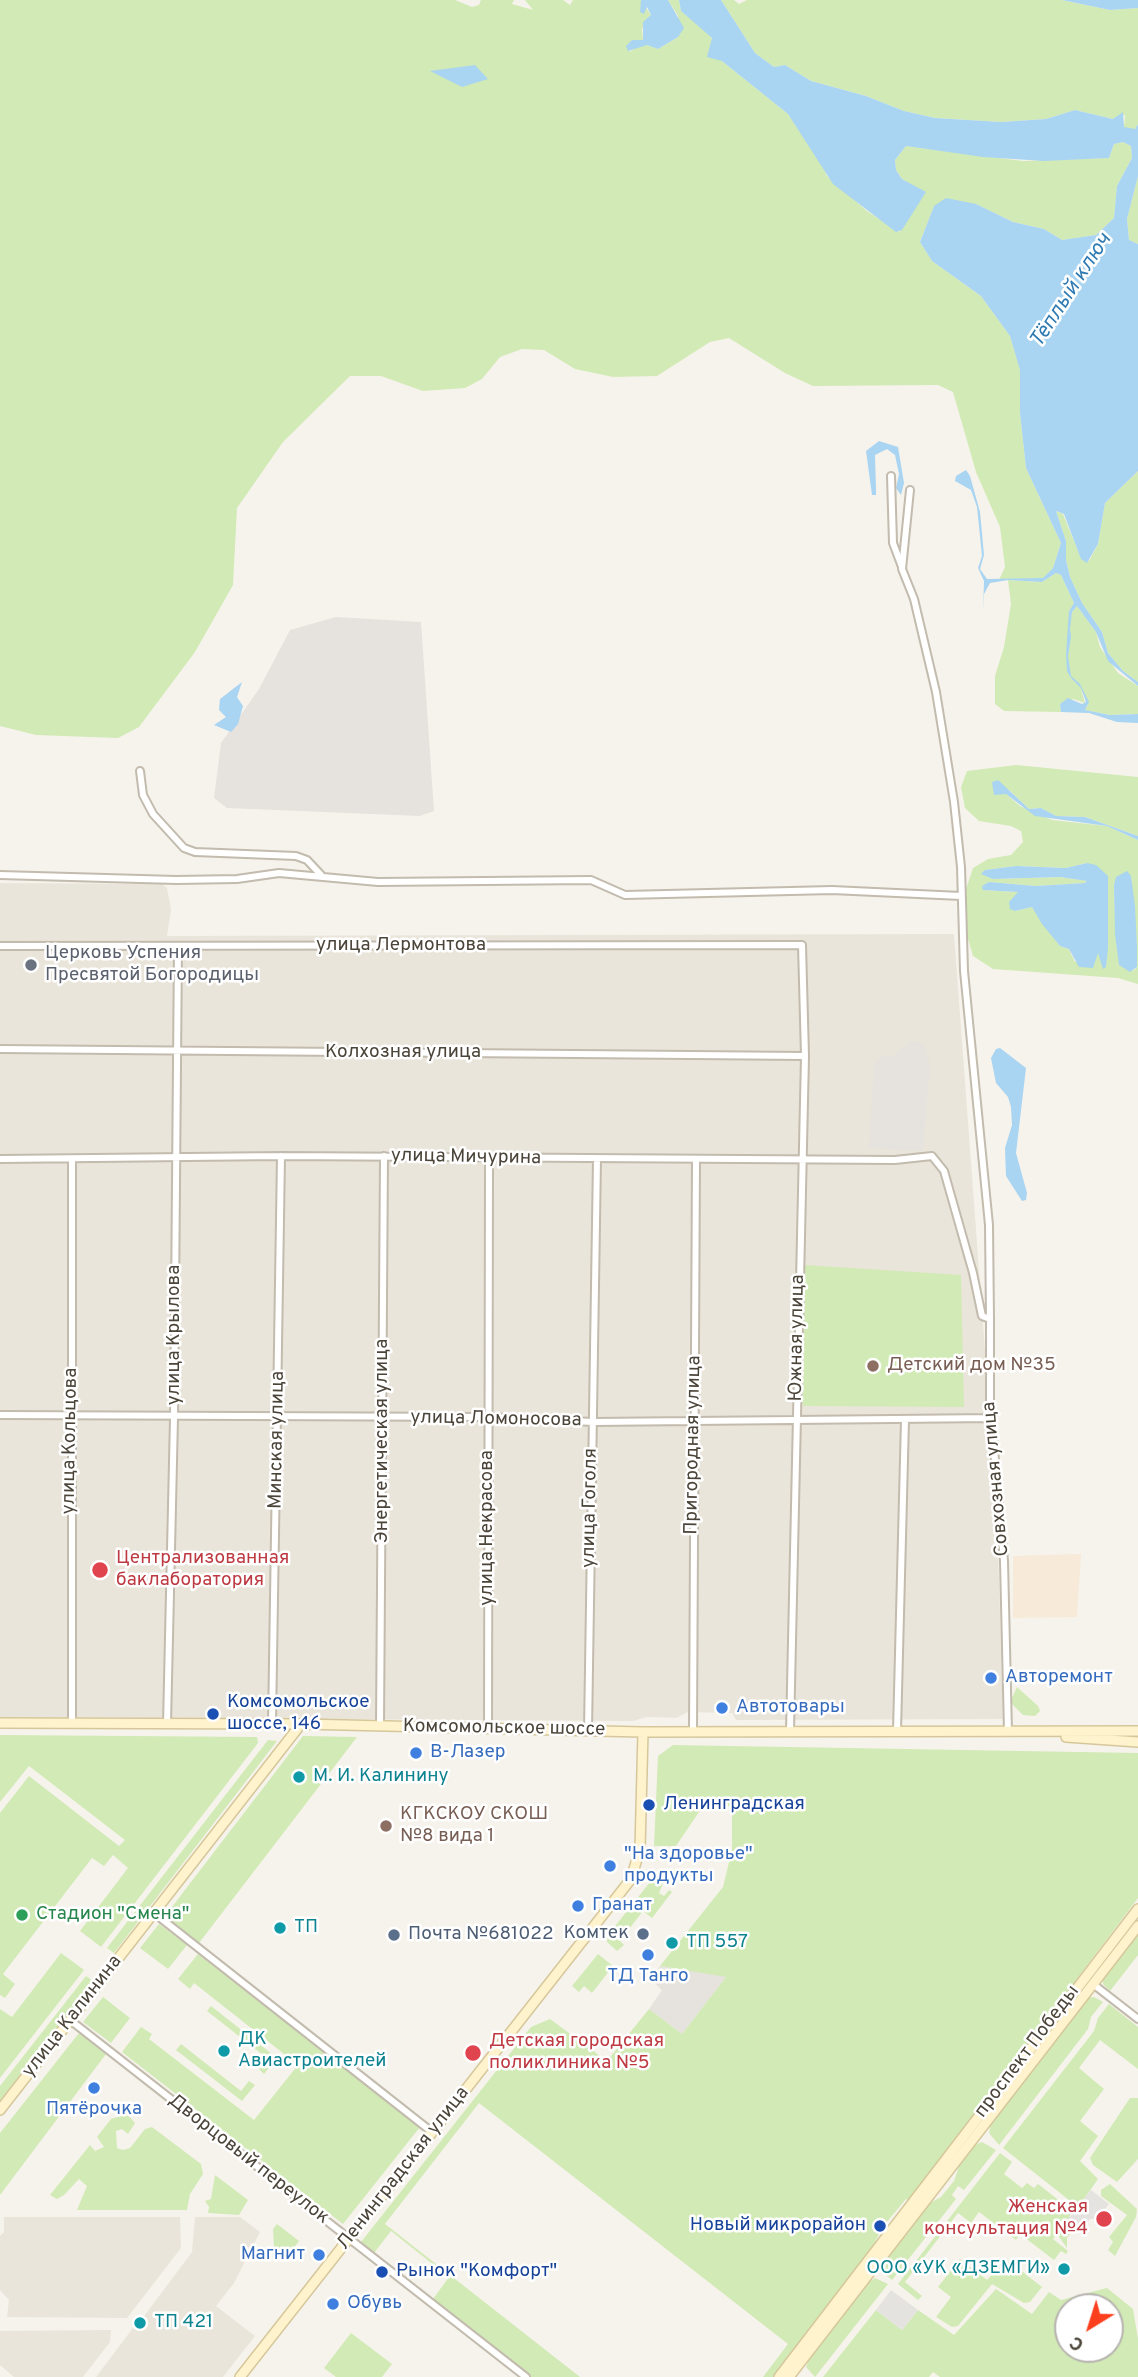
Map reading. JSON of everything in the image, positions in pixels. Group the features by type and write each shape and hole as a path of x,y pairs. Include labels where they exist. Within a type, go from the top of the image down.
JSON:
{"main road":[{"name":"Комсомольское шоссе","path":"0,1723 301,1724 643,1732 1135,1731"},
{"name":"улица Калинина","path":"0,2110 301,1724"},
{"path":"1135,1731 1135,1742"},
{"name":"Ленинградская улица","path":"240,2377 631,1879 640,1849 643,1732"},
{"name":"Комсомольское шоссе","path":"1008,1733 1135,1742"},
{"name":"проспект Победы","path":"779,2377 794,2364 975,2130 1089,1981 1138,1909"},
{"name":"проспект Победы","path":"1089,1981 1138,1926"},
{"name":"проспект Победы","path":"789,2377 794,2364"}],"street":[{"path":"891,476 893,543 914,599 936,692 954,802 964,971 989,1224 989,1319"},
{"path":"902,569 910,490"},
{"path":"140,771 144,795 153,814 184,848 195,852 296,856 307,860 321,876"},
{"path":"0,875 176,880 237,879 279,873 378,882 591,880 625,895 832,890 961,897"},
{"name":"улица Лермонтова","path":"0,947 802,945"},
{"name":"Южная улица","path":"790,1731 805,1056 802,945"},
{"name":"улица Крылова","path":"167,1724 174,1418 177,947"},
{"name":"Колхозная улица","path":"0,1049 805,1056"},
{"name":"Минская улица","path":"272,1724 279,1418 281,1156"},
{"name":"улица Мичурина","path":"0,1159 384,1156 489,1159 895,1160 932,1156"},
{"name":"Энергетическая улица","path":"380,1726 384,1156"},
{"name":"Совхозная улица","path":"932,1156 944,1171 973,1273 982,1316 989,1319 993,1418 1004,1561 1008,1733"},
{"name":"улица Кольцова","path":"72,1159 72,1724"},
{"name":"улица Некрасова","path":"488,1729 489,1159"},
{"name":"улица Гоголя","path":"588,1731 597,1159"},
{"name":"Пригородная улица","path":"693,1732 696,1159"},
{"name":"улица Ломоносова","path":"0,1415 72,1418 489,1417 593,1422 993,1418"},
{"path":"897,1731 905,1420"},
{"path":"154,1913 432,2132"},
{"path":"1089,1981 1138,2019"},
{"name":"Дворцовый переулок","path":"70,2020 526,2377"}],"shaded area":[{"path":"336,617 421,622 434,811 420,816 227,808 214,798 221,743 259,689 290,630"},
{"path":"0,883 162,884 167,888 171,909 167,936 954,934 997,1512 1003,1719 736,1720 732,1713 688,1712 676,1718 647,1717 633,1721 0,1717"},
{"path":"910,1042 920,1042 926,1047 930,1066 923,1151 869,1148 874,1062 883,1056 892,1057"},
{"path":"1081,1554 1077,1617 1013,1618 1013,1556"},
{"path":"660,1966 727,1976 682,2034 649,2009 662,1990 650,1979"},
{"path":"1091,2190 1109,2204 1097,2219 1090,2219 1084,2226 1076,2227 1067,2220"},
{"path":"4,2217 180,2217 181,2248 127,2318 7,2317 9,2300 0,2290 0,2236 4,2232"},
{"path":"195,2217 240,2217 260,2232 234,2283 216,2306 255,2336 223,2377 96,2377 136,2324 142,2328 145,2323 142,2319 192,2252"},
{"path":"891,2290 918,2310 902,2330 876,2310"},
{"path":"111,2330 110,2342 83,2377 14,2377 0,2365 0,2331"}],"green space":[{"path":"0,0 455,0 472,7 479,5 481,0 514,0 512,4 533,10 525,0 563,0 570,5 573,0 641,0 651,15 642,29 643,40 635,40 628,50 631,51 637,46 647,45 658,49 678,37 678,16 668,0 679,0 681,11 709,33 722,61 788,114 821,162 827,176 867,211 899,232 925,192 902,179 896,170 895,160 906,146 1023,161 1109,158 1114,144 1123,142 1131,146 1132,158 1117,186 1114,218 1096,235 1062,240 1044,229 1013,222 976,204 934,206 920,242 932,261 981,296 1010,336 1020,369 1020,413 1026,468 1061,543 1053,568 1043,578 999,580 1005,567 1000,527 976,472 953,392 938,385 813,386 785,373 729,338 710,342 657,376 613,377 575,369 544,350 522,349 500,357 482,379 465,388 423,391 381,376 350,376 283,442 237,508 233,585 195,652 139,727 118,738 36,735 0,726"},
{"path":"721,0 734,0 739,4 747,0 1062,0 1110,10 1138,8 1138,124 1135,129 1128,130 1124,127 1125,115 1113,119 1075,110 1046,119 1001,122 935,118 904,111 866,96 811,81 785,65 774,67 755,53"},
{"path":"1138,176 1138,244 1129,240 1127,219"},
{"path":"1138,471 1138,682 1123,671 1108,653 1102,632 1082,603 1070,577 1066,541 1056,511 1063,514 1081,558 1089,561 1098,544 1105,503"},
{"path":"1056,573 1061,575 1074,603 1069,611 1070,624 1072,612 1077,606 1096,632 1100,647 1118,673 1138,686 1138,714 1110,715 1085,710 1088,704 1081,689 1085,703 1073,699 1060,704 1061,712 1004,711 995,704 995,676 1004,647 1011,604 1008,580 1042,582"},
{"path":"1016,765 1138,777 1138,836 1085,817 1056,816 1041,808 1029,809 1009,790 1006,794 1020,806 1052,820 1107,826 1138,840 1138,984 1118,978 993,969 973,956 966,932 964,895 973,868 988,859 1011,855 1023,842 1021,831 1011,826 979,821 965,808 961,787 967,771","holes":["1087,863 1108,876 1106,967 1098,952 1075,962 1069,949 1060,946 1032,907 1015,911 1018,892 983,890 983,886 989,882 1036,886 1085,883 1087,881 1060,877 993,879 985,870 1016,866 1066,868","1131,876 1137,946 1137,967 1133,971 1116,944 1114,884"]},
{"path":"805,1265 961,1275 964,1407 803,1406"},
{"path":"1017,1687 1038,1706 1040,1711 1035,1716 1023,1715 1010,1702"},
{"path":"0,1735 257,1737 258,1743 101,1947 80,1931 128,1868 113,1855 104,1866 92,1858 3,1974 15,1984 5,1998 0,1995 0,1813 29,1776 119,1846 125,1840 29,1766 0,1802"},
{"path":"303,1736 357,1737 199,1943 165,1916"},
{"path":"268,1740 277,1741 114,1953 107,1948"},
{"path":"673,1745 1138,1753 1138,1898 909,2201 906,2199 886,2223 881,2219 873,2229 879,2234 869,2254 774,2377 763,2377 788,2344 479,2103 385,2224 580,2377 531,2377 433,2299 449,2277 391,2231 374,2253 361,2242 531,2027 550,2019 607,2061 649,2009 682,2034 726,1977 660,1966 723,1887 732,1850 732,1809 729,1806 703,1806 676,1846 654,1846 658,1756"},
{"path":"654,1877 663,1883 659,1893 664,1896 669,1890 672,1892 652,1918 643,1911 620,1941 624,1945 617,1951 607,1942 608,1935"},
{"path":"159,1924 187,1945 168,1969 140,1948"},
{"path":"1138,1930 1138,1955 1110,1991 1103,1984 1103,1976"},
{"path":"61,1953 84,1970 0,2078 0,2009 12,2017"},
{"path":"198,1954 420,2127 343,2224 122,2052 141,2027 152,2034 149,2039 254,2120 298,2065 194,1983 190,1989 178,1979"},
{"path":"598,1954 613,1966 592,1993 584,1986 579,1992 572,1986"},
{"path":"86,1976 93,1981 0,2101 0,2086"},
{"path":"103,1997 130,2018 111,2043 83,2022"},
{"path":"1094,1997 1103,2002 1091,2017 1088,2029 999,2145 989,2133 991,2122 1086,1998"},
{"path":"1109,2004 1138,2027 1138,2069 1100,2040 1079,2068 1104,2089 1080,2121 1098,2136 1080,2161 1098,2179 1082,2202 1074,2204 1003,2148 1094,2031 1098,2018"},
{"path":"211,2006 277,2058 264,2074 259,2069 267,2058 207,2011"},
{"path":"79,2033 106,2054 0,2195 0,2133"},
{"path":"181,2044 241,2091 249,2081 255,2085 242,2101 176,2050"},
{"path":"1130,2098 1138,2098 1138,2159 1117,2182 1093,2165 1090,2158"},
{"path":"127,2114 135,2123 128,2134 122,2129 116,2131 117,2148 130,2148 145,2129 152,2127 201,2164 203,2174 190,2194 187,2210 77,2210 87,2186 79,2179 57,2199 50,2195 90,2145 95,2151 104,2147 97,2137 111,2119"},
{"path":"982,2142 996,2150 964,2190 958,2186 952,2195 956,2199 892,2280 884,2273 882,2264 930,2203 941,2197 954,2181 961,2161 973,2146"},
{"path":"1000,2153 1012,2162 1004,2174 1022,2188 1027,2183 1034,2188 1038,2184 1070,2209 1066,2223 1077,2232 1071,2233 1067,2238 1067,2248 1057,2234 1053,2239 1068,2251 1066,2254 1061,2251 1054,2260 1020,2234 1016,2240 979,2212 971,2223 958,2213 905,2282 922,2296 918,2300 898,2284"},
{"path":"215,2175 248,2200 239,2215 208,2213 209,2207 205,2201 211,2199"},
{"path":"1110,2184 1137,2209 1136,2217 1115,2256 1108,2250 1113,2242 1109,2237 1127,2215 1101,2196 1101,2190"},
{"path":"277,2224 299,2241 287,2257 274,2248 273,2229"},
{"path":"960,2259 987,2280 1003,2262 1010,2262 1042,2287 1030,2302 1024,2303 992,2284 958,2326 952,2327 936,2317 951,2297 938,2287"},
{"path":"875,2278 888,2284 815,2377 806,2367 810,2357 866,2284"},
{"path":"1107,2288 1113,2293 1088,2293"},
{"path":"996,2289 1032,2314 1049,2292 1054,2295 1054,2363 1124,2363 1124,2302 1133,2309 1138,2339 1138,2377 940,2377 933,2372 929,2377 823,2377 876,2310 902,2330 918,2310 954,2335"},
{"path":"351,2333 392,2364 382,2377 336,2377 324,2368"}],"water":[{"path":"641,0 668,0 684,28 678,37 658,49 647,45 628,51 626,46 632,40 643,40 643,22 651,15 647,7 644,14 640,12"},
{"name":"Тёплый ключ","path":"679,0 721,0 755,53 774,67 785,65 811,81 866,96 904,111 935,118 1001,122 1046,119 1075,110 1113,119 1123,112 1124,127 1135,129 1138,124 1138,176 1127,219 1129,240 1138,244 1138,471 1105,503 1098,544 1087,563 1081,559 1064,514 1056,511 1066,541 1070,577 1082,603 1102,632 1108,653 1123,671 1138,682 1138,686 1108,661 1096,632 1077,606 1072,612 1070,629 1068,656 1071,676 1080,684 1089,702 1085,710 1110,715 1138,714 1138,723 1117,722 1089,713 1061,712 1060,704 1068,698 1082,704 1086,702 1081,688 1071,678 1067,671 1069,611 1074,603 1061,575 1056,573 1042,582 1008,580 990,583 984,594 983,613 984,581 978,568 982,556 977,507 971,490 955,481 956,476 966,470 970,476 980,512 984,555 980,569 987,579 1043,578 1053,568 1061,543 1026,468 1020,413 1020,370 1010,336 981,296 932,261 920,242 934,206 946,198 976,204 1013,222 1044,229 1062,240 1096,235 1114,218 1117,186 1132,158 1131,146 1123,142 1114,144 1109,158 1044,161 983,157 906,146 895,160 896,170 902,179 926,192 902,230 896,232 833,184 788,114 722,61 707,57 712,38 681,11"},
{"path":"1062,0 1138,0 1138,8 1110,10"},
{"path":"475,65 488,79 462,87 430,71"},
{"path":"879,441 898,447 904,483 901,495 896,488 899,474 895,455 887,449 875,455 876,495 872,495 866,451"},
{"path":"242,682 237,697 243,706 238,724 231,732 214,725 226,717 219,710 220,699"},
{"path":"998,780 1029,809 1041,808 1056,816 1085,817 1138,836 1138,840 1107,826 1035,816 1006,794 994,795 992,782"},
{"path":"1087,863 1096,865 1108,876 1108,948 1106,967 1103,969 1098,953 1093,968 1079,967 1069,949 1060,946 1032,907 1015,911 1010,909 1009,902 1018,892 983,890 982,886 989,882 1036,886 1085,883 1087,881 1060,877 993,879 981,874 985,870 1016,866 1066,868"},
{"path":"1127,871 1131,876 1135,906 1137,946 1137,967 1130,972 1119,965 1115,935 1114,885 1116,877"},
{"path":"1000,1048 1026,1068 1016,1153 1027,1193 1026,1200 1022,1201 1006,1176 1005,1148 1012,1125 1011,1107 1008,1097 996,1083 991,1058 996,1049"}],"place":[{"name":"Церковь Успения Пресвятой Богородицы","path":"31,965"},
{"name":"Детский дом №35","path":"873,1366"},
{"name":"Централизованная баклаборатория","path":"100,1570"},
{"name":"Авторемонт","path":"991,1678"},
{"name":"Автотовары","path":"722,1708"},
{"name":"Комсомольское шоссе, 146","path":"213,1714"},
{"name":"В-Лазер","path":"416,1753"},
{"name":"М. И. Калинину","path":"299,1777"},
{"name":"Ленинградская","path":"649,1805"},
{"name":"КГКСКОУ СКОШ №8 вида 1","path":"386,1826"},
{"name":"\"На здоровье\" продукты","path":"610,1866"},
{"name":"Гранат","path":"578,1906"},
{"name":"Стадион \"Смена\"","path":"22,1915"},
{"name":"ТП","path":"280,1928"},
{"name":"Комтек","path":"643,1934"},
{"name":"Почта №681022","path":"394,1935"},
{"name":"ТП 557","path":"672,1943"},
{"name":"ТД Танго","path":"648,1955"},
{"name":"ДК Авиастроителей","path":"224,2051"},
{"name":"Детская городская поликлиника №5","path":"473,2053"},
{"name":"Пятёрочка","path":"94,2088"},
{"name":"Женская консультация №4","path":"1104,2219"},
{"name":"Новый микрорайон","path":"880,2226"},
{"name":"Магнит","path":"319,2255"},
{"name":"ООО «УК «ДЗЕМГИ»","path":"1064,2269"},
{"name":"Рынок \"Комфорт\"","path":"382,2272"},
{"name":"Обувь","path":"333,2304"},
{"name":"ТП 421","path":"140,2323"}]}
